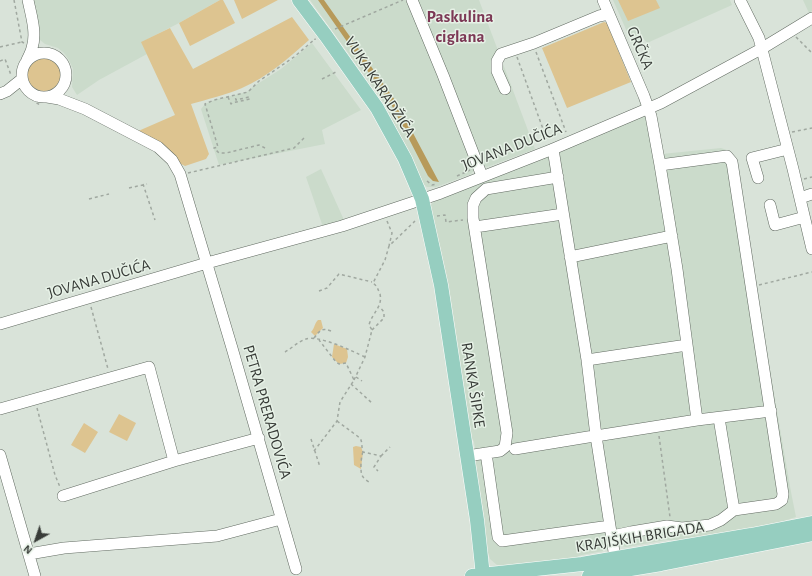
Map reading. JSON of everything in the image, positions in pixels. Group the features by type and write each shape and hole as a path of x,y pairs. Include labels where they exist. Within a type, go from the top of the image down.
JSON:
{"main road":[{"name":"VUKA KARADŽIĆA","path":"299,0 378,108 405,159 422,199"},
{"name":"RANKA ŠIPKE","path":"422,199 441,285 467,456 479,576"},
{"name":"KRAJIŠKIH BRIGADA","path":"479,576 562,567 751,535 812,523"},
{"name":"KRAJIŠKIH BRIGADA","path":"589,576 684,560 812,534"}],"street":[{"path":"4,92 17,78 33,47 33,28 28,0"},
{"path":"412,0 443,75 478,172"},
{"name":"GRČKA","path":"603,0 649,108 672,236 697,420"},
{"path":"740,0 759,38 811,237 812,249"},
{"path":"505,89 497,71 497,61 501,54 533,43 599,16 609,14"},
{"name":"JOVANA DUČIĆA","path":"0,324 342,226 422,199 478,172 661,103 812,18"},
{"path":"33,28 40,46 45,52"},
{"path":"27,60 34,55 45,52 51,53 62,61 66,73 69,92 73,99 85,109"},
{"path":"17,78 30,92"},
{"path":"47,97 61,90 66,79"},
{"path":"4,92 18,90 30,92 35,95 59,99 85,109 158,147 172,160 180,174 207,264"},
{"path":"550,144 558,177 587,360 595,436 615,558"},
{"path":"758,178 752,158 784,150"},
{"path":"486,453 498,537 502,541 611,531 631,532 671,526 682,528 710,525 721,520 734,510 776,504 782,500 783,494 771,411 732,162 727,156 660,165"},
{"path":"467,456 500,451 505,447 507,433 474,223 473,205 476,198 486,189 558,177"},
{"path":"770,205 775,225 801,218"},
{"path":"474,223 563,214"},
{"path":"570,257 672,236"},
{"name":"PETRA PRERADOVIĆA","path":"207,264 296,569"},
{"path":"587,360 687,346"},
{"path":"0,408 149,367 174,461"},
{"path":"515,448 697,420 771,411"},
{"path":"719,418 734,510"},
{"path":"63,496 174,461 259,438"},
{"path":"0,456 35,576"},
{"path":"29,554 64,548 203,538 225,534 281,518"},
{"path":"627,576 669,568 684,560"}],"path":[{"path":"14,0 22,42"},
{"path":"334,30 403,0"},
{"path":"795,36 812,53"},
{"path":"265,148 259,145 222,154 216,151 214,148 218,147 205,104 214,100 248,92 259,81 294,57 315,39"},
{"path":"0,47 22,42 25,44 33,40"},
{"path":"533,43 566,132"},
{"path":"514,49 550,144"},
{"path":"0,61 5,59 17,78"},
{"path":"322,79 338,72"},
{"path":"228,97 231,104 250,98 236,100 235,95"},
{"path":"790,133 812,128"},
{"path":"186,176 190,172 294,148 305,138"},
{"path":"454,177 478,172"},
{"path":"802,180 812,177"},
{"path":"427,181 432,185 440,183"},
{"path":"143,184 155,220"},
{"path":"129,188 147,184"},
{"path":"89,199 109,194"},
{"path":"436,216 445,215 446,222 474,223"},
{"path":"373,283 385,260 392,233 387,219"},
{"path":"389,246 416,220"},
{"path":"758,286 812,272"},
{"path":"319,291 327,288 339,274 373,283 377,286 381,300 370,321 369,325 372,330"},
{"path":"89,299 111,378"},
{"path":"314,451 337,421 340,402 356,377 365,357 372,330 384,318 384,312 379,306"},
{"path":"314,338 325,328 331,330"},
{"path":"285,352 303,340 314,338 332,343 365,357"},
{"path":"319,340 336,362 339,364 346,363 354,380"},
{"path":"356,377 362,381"},
{"path":"351,384 372,403"},
{"path":"34,399 55,475 63,496"},
{"path":"337,421 360,438 363,452 361,457 362,476 369,482"},
{"path":"658,426 671,526"},
{"path":"312,439 314,451 320,467"},
{"path":"378,471 374,467 381,456 390,447"},
{"path":"363,452 381,456"}],"shaded area":[{"path":"32,0 220,0 142,42 147,54 99,80 77,95 72,87 73,69 69,60 58,48 45,44 40,40"},
{"path":"220,0 223,0 235,23 190,46 179,23"},
{"path":"234,0 278,0 242,19"},
{"path":"310,0 409,0 475,169 471,174 436,187 427,187 422,183 385,104"},
{"path":"318,0 324,0 397,103 439,182 433,181 428,176 392,106"},
{"path":"416,0 479,0 535,149 490,166 486,167 482,164"},
{"path":"613,0 730,0 732,5 647,43 643,38 632,43"},
{"path":"618,0 656,0 660,8 628,21"},
{"path":"803,0 812,0 812,11 809,13"},
{"path":"292,17 309,40 294,54 269,73 251,84 230,93 191,104 209,154 206,159 185,166 136,132 175,115 141,42 170,28 193,69"},
{"path":"604,22 607,23 631,82 567,108 542,48"},
{"path":"312,43 361,110 322,130 325,144 219,165 201,109 205,104 214,100 247,92 281,69"},
{"path":"41,57 47,57 51,58 58,64 61,74 60,81 54,88 47,91 41,91 37,90 30,84 27,77 27,71 28,67 34,60"},
{"path":"644,115 646,116 662,154 721,148 732,153 735,158 796,517 765,527 691,540 666,540 626,547 622,546 608,548 603,551 582,555 567,560 503,567 497,565 490,559 486,547 475,463 477,459 474,442 471,437 430,208 436,199 558,152"},
{"path":"321,169 344,220 323,227 306,177"},
{"path":"318,320 321,320 323,328 315,336 311,332"},
{"path":"334,344 347,349 348,357 346,363 339,364 332,357"},
{"path":"119,414 136,423 127,441 109,432"},
{"path":"84,423 98,432 85,453 71,445"},
{"path":"353,447 361,447 363,452 361,469 354,465"}],"district":[{"name":"Paskulina ciglana","path":"460,27"}]}
